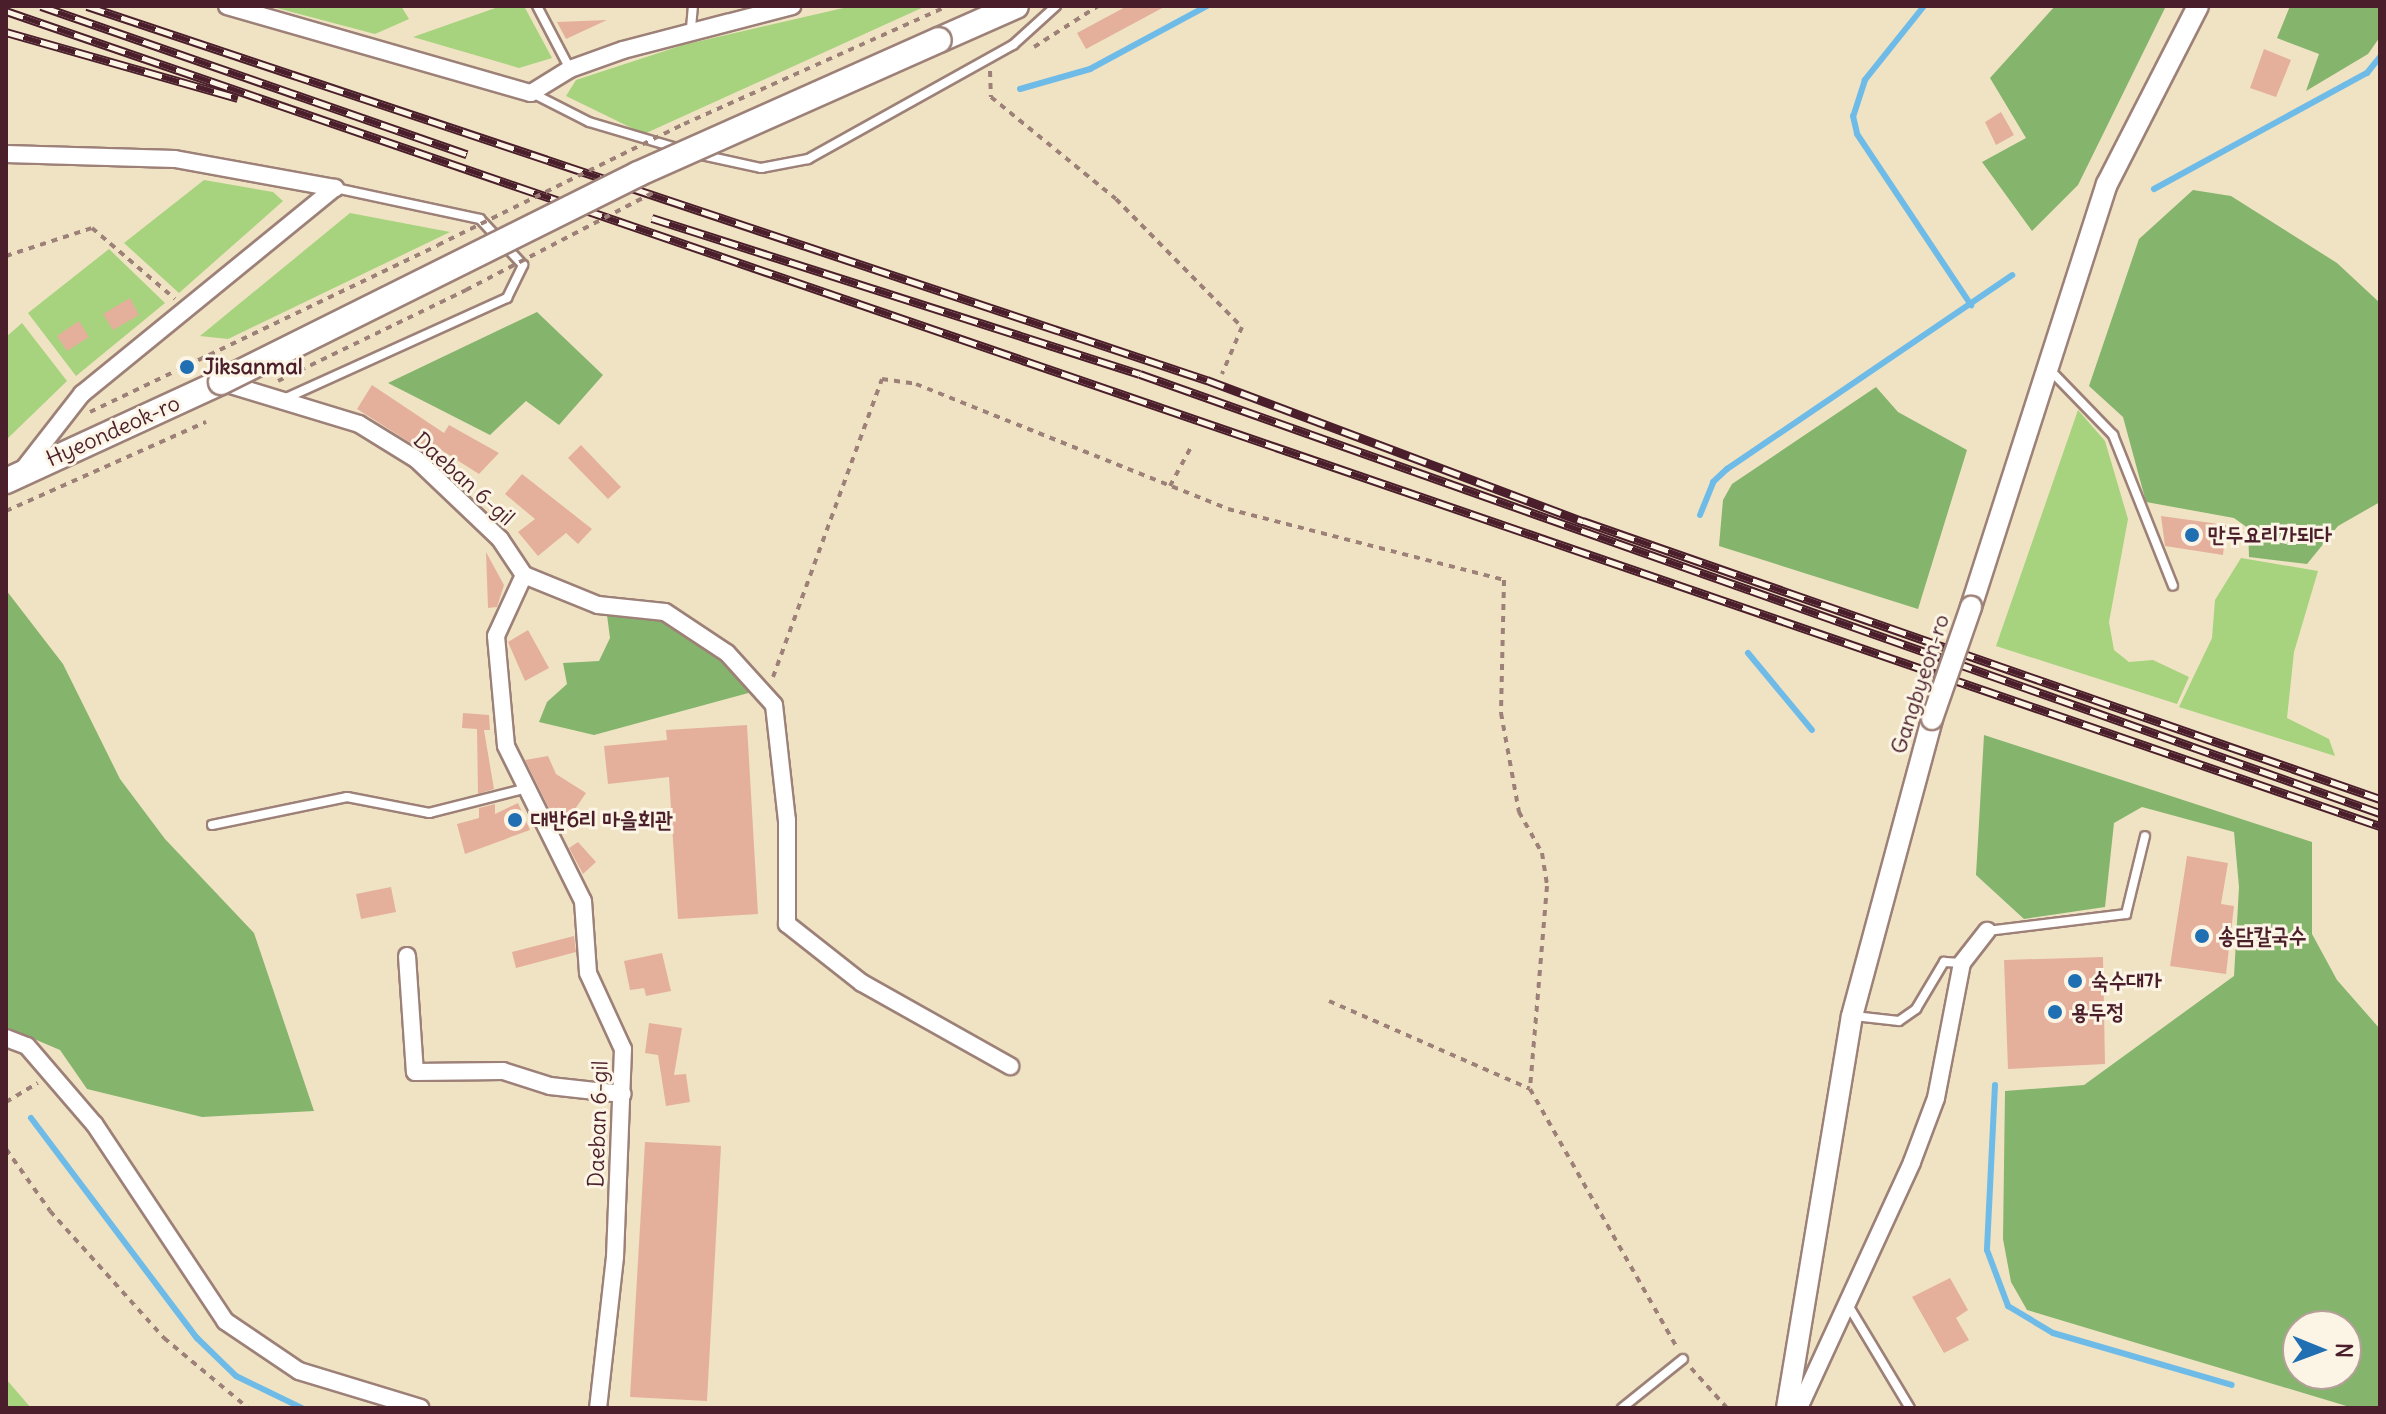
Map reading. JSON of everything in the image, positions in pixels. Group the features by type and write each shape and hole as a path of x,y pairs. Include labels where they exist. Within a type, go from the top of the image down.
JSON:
{"main road":[{"name":"Hyeondeok-ro","path":"13,477 221,382 638,174 1016,6"}],"street":[{"path":"227,6 531,93 570,69 691,28 792,6"},
{"name":"Gangbyeon-ro","path":"1787,1408 1852,1016 1932,719 2052,372 2107,184 2198,6"},
{"path":"6,154 175,159 335,188"},
{"path":"13,477 82,394 183,306 335,188"},
{"name":"Daeban 6-gil","path":"221,382 359,424 416,459 500,539 524,575 496,636 495,672 509,722 506,746 524,789 583,901 588,973 623,1049 623,1094 598,1408"},
{"path":"524,575 598,605 665,612 727,653 774,705 787,820 787,924 862,983 1010,1066"},
{"path":"1799,1408 1936,1098 1962,963 1987,931"},
{"path":"407,956 415,1072 503,1071 550,1086 623,1094"},
{"path":"6,1038 27,1046 54,1075 225,1321 299,1371 421,1408"}],"lane":[{"path":"537,6 570,69"},
{"path":"691,28 693,6"},
{"path":"531,93 589,122 742,167 780,169 989,56 1056,6"},
{"path":"280,400 507,298 523,265 480,219 335,188"},
{"path":"2052,372 2113,435 2173,586"},
{"path":"212,825 347,797 429,813 459,809 524,789"},
{"path":"1987,931 2126,914 2145,836"},
{"path":"1852,1016 1899,1021 1916,1009 1944,962 1962,963"},
{"path":"1847,1304 1910,1408"},
{"path":"1622,1408 1683,1359"}],"path":[{"path":"88,412 684,124 948,6"},
{"path":"1022,55 1098,6"},
{"path":"989,56 991,97 1116,199 1242,327 1222,374"},
{"path":"278,381 466,290 670,184"},
{"path":"6,256 92,228 183,306"},
{"path":"774,705 772,673 813,552 882,379 916,384 1228,509 1504,580 1501,713 1519,812 1542,853 1547,886 1530,1089 1683,1359 1727,1408"},
{"path":"6,511 206,422"},
{"path":"1170,486 1191,447"},
{"path":"1329,1001 1530,1089"},
{"path":"6,1102 54,1075"},
{"path":"6,1149 50,1211 164,1338 248,1408"}],"green space":[{"path":"269,6 401,6 409,19 375,34"},
{"path":"501,6 524,6 552,58 519,68 413,37"},
{"path":"852,6 926,6 644,134 566,96 576,80 683,45"},
{"path":"2055,6 2166,6 2078,185 2032,231 1982,162 2026,138 1990,78"},
{"path":"2290,6 2378,6 2380,37 2368,54 2306,91 2319,54 2277,38"},
{"path":"204,180 273,192 283,201 179,293 124,243"},
{"path":"2193,190 2231,196 2337,263 2380,303 2380,502 2338,526 2307,564 2249,557 2248,528 2234,518 2146,502 2123,417 2089,386 2139,239"},
{"path":"350,213 450,232 228,339 200,336"},
{"path":"109,249 165,303 76,376 28,313"},
{"path":"537,312 603,375 559,425 526,401 490,435 388,383"},
{"path":"22,323 67,381 6,440 6,337"},
{"path":"1876,387 1898,412 1967,450 1918,609 1719,546 1723,500 1732,484"},
{"path":"2078,410 2105,441 2128,519 2109,622 2114,650 2129,662 2153,660 2189,677 2177,704 1996,646"},
{"path":"2241,558 2318,571 2294,652 2287,718 2329,739 2335,756 2179,707 2212,638 2215,600"},
{"path":"6,590 63,664 120,779 165,839 254,933 314,1111 202,1117 87,1089 60,1050 6,1027"},
{"path":"607,615 663,618 724,659 752,692 594,735 539,722 547,702 567,684 563,663 599,661 610,638"},
{"path":"1984,735 2312,842 2312,934 2337,980 2380,1029 2380,1408 2353,1408 2293,1390 2362,1390 2362,1310 2282,1310 2282,1387 2027,1310 2011,1282 2003,1239 2005,1091 2084,1085 2234,976 2239,887 2234,832 2142,807 2114,823 2105,907 2024,919 1976,875"},
{"path":"6,1379 31,1408 6,1408"}],"building":[{"path":"1127,6 1166,6 1086,49 1077,33"},
{"path":"607,20 566,39 557,22"},
{"path":"2264,49 2291,60 2276,97 2250,88"},
{"path":"2001,112 2014,135 1996,145 1985,122"},
{"path":"130,298 139,315 113,330 103,314"},
{"path":"79,321 89,337 67,351 57,336"},
{"path":"372,385 444,433 449,425 499,453 479,474 430,443 425,452 357,409"},
{"path":"581,445 621,487 608,499 568,458"},
{"path":"522,474 592,529 578,544 566,533 538,556 518,532 535,519 505,494"},
{"name":"만두요리가되다","path":"2161,516 2226,525 2223,555 2165,546"},
{"path":"486,552 504,585 497,607 488,608"},
{"path":"528,630 549,668 525,681 508,642"},
{"path":"463,713 489,715 490,730 484,730 494,789 478,794 477,729 462,728"},
{"path":"747,725 758,914 678,919 669,777 608,784 604,746 667,740 666,730"},
{"path":"548,756 556,774 586,793 571,815 549,808 525,760"},
{"path":"518,803 530,830 465,854 457,824 479,818 479,808 495,804 495,814"},
{"path":"578,842 596,862 583,874 569,848"},
{"name":"송담칼국수","path":"2187,856 2228,863 2221,904 2234,906 2226,974 2170,966"},
{"path":"391,887 396,912 361,919 356,894"},
{"path":"574,936 576,952 516,968 512,952"},
{"path":"662,953 671,991 646,996 644,988 630,990 624,961"},
{"name":"용두정","path":"2103,957 2105,1064 2008,1069 2004,960"},
{"path":"649,1023 682,1028 674,1075 686,1074 690,1102 666,1106 658,1055 645,1053"},
{"path":"645,1142 721,1146 707,1401 630,1397"},
{"path":"1950,1278 1968,1310 1956,1318 1969,1340 1944,1353 1912,1297"}],"waterway":[{"path":"1020,89 1090,69 1207,6"},
{"path":"1924,6 1865,80 1853,116 1857,134 1971,305"},
{"path":"2154,189 2367,73 2380,57"},
{"path":"1700,515 1713,482 1727,469 2012,275"},
{"path":"1748,653 1812,730"},
{"path":"1995,1085 1987,1250 2008,1306 2053,1333 2232,1385"},
{"path":"31,1118 197,1338 236,1376 302,1408"}],"railway":[{"path":"41,6 467,154"},
{"path":"87,6 1207,380 1583,521 2380,799"},
{"path":"6,11 2380,826"},
{"path":"6,32 238,98"},
{"path":"652,218 1140,374 2380,813"}],"place":[{"name":"Jiksanmal","path":"187,367"},
{"name":"만두요리가되다","path":"2192,535"},
{"name":"대반6리 마을회관","path":"515,820"},
{"name":"송담칼국수","path":"2202,936"},
{"name":"숙수대가","path":"2075,981"},
{"name":"용두정","path":"2055,1012"}]}
